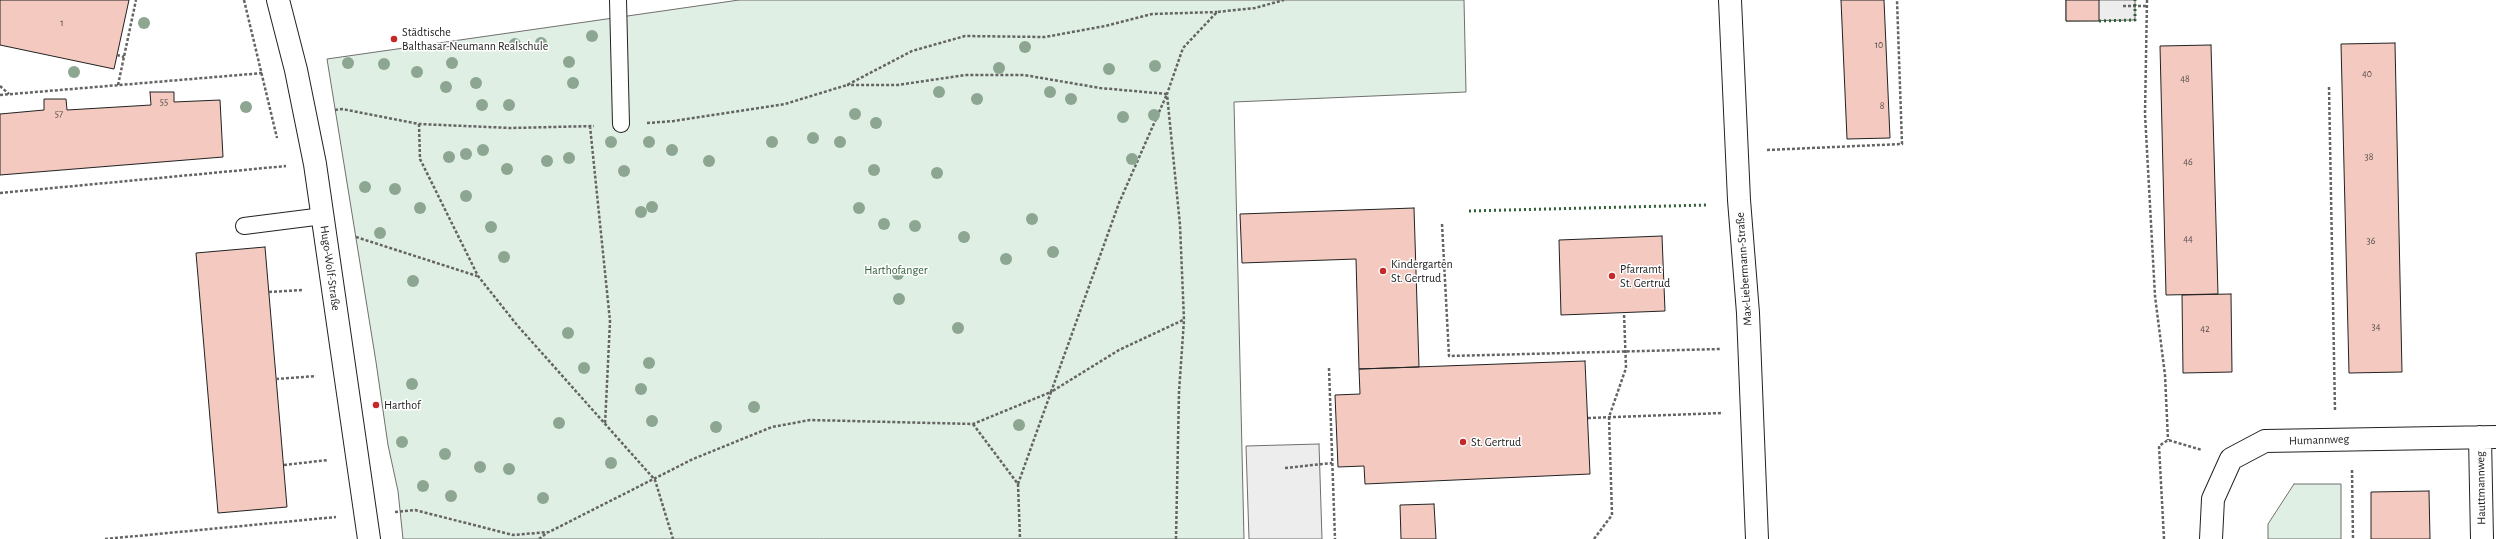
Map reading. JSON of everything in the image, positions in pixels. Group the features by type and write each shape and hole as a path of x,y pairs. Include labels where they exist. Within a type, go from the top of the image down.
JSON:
{"street":[{"name":"Hugo-Wolf-Straße","path":"278,0 305,114 315,164 369,539"},
{"name":"Max-Liebermann-Straße","path":"1730,0 1737,152 1749,348 1757,539"},
{"name":"Humannweg","path":"2231,459 2265,441 2488,437"},
{"name":"Hauttmannweg","path":"2482,539 2488,437"},
{"path":"2211,539 2213,499 2231,459"}],"lane":[{"path":"618,0 621,124"},
{"path":"244,226 323,216"}],"path":[{"path":"118,85 136,0"},
{"path":"244,0 262,73"},
{"path":"305,114 342,109 419,124 511,128 590,126 674,121 785,104 847,86 912,51 965,36 1045,37 1105,26 1152,14 1217,12 1255,8 1284,0"},
{"path":"1737,152 1902,144 1897,0"},
{"path":"2146,0 2145,114 2155,296 2165,375 2168,440"},
{"path":"2123,6 2146,6"},
{"path":"1020,539 1018,484 1119,203 1167,94 1183,48 1217,12"},
{"path":"117,55 124,56"},
{"path":"0,95 254,73"},
{"path":"847,86 898,86 965,75 1024,75 1100,88 1167,94"},
{"path":"0,86 9,94"},
{"path":"2329,87 2344,439 2352,539"},
{"path":"1167,94 1180,224 1184,320 1179,400 1176,539"},
{"path":"419,124 420,159 478,276 517,325 655,480 672,539"},
{"path":"590,126 610,321 605,425"},
{"path":"0,193 315,164"},
{"path":"1442,224 1449,356 1749,348"},
{"path":"350,235 478,276"},
{"path":"269,292 306,290"},
{"path":"1594,539 1612,515 1609,417 1626,368 1624,313"},
{"path":"539,539 549,532 655,480 693,459 772,427 810,420 973,424 1051,392 1119,350 1184,320"},
{"path":"1329,368 1335,539"},
{"path":"276,379 318,376"},
{"path":"1588,418 1752,412"},
{"path":"973,424 1018,484"},
{"path":"2168,440 2231,459"},
{"path":"2164,539 2159,446 2168,440"},
{"path":"284,465 330,460"},
{"path":"1285,468 1332,463"},
{"path":"391,512 415,510 513,535 549,532"},
{"path":"105,539 338,517"}],"green space":[{"name":"Harthofanger","path":"739,0 1464,0 1466,92 1234,102 1244,539 403,539 398,491 388,445 327,59"},
{"path":"2294,484 2341,484 2341,539 2268,539 2268,524"}],"shaded area":[{"path":"2066,0 2135,0 2135,20 2066,21"},
{"path":"1319,444 1322,539 1249,539 1246,446"}],"building":[{"path":"0,0 129,0 114,69 0,45"},
{"path":"1841,0 1884,0 1890,138 1847,139"},
{"path":"2066,0 2099,0 2099,21 2066,21"},
{"path":"2395,43 2402,372 2349,373 2341,44"},
{"path":"2211,45 2218,294 2166,295 2160,46"},
{"path":"150,92 174,92 174,102 220,100 223,157 0,175 0,114 44,110 44,99 66,99 67,110 151,105"},
{"path":"1414,208 1419,367 1359,369 1356,259 1242,263 1240,214"},
{"name":"Pfarramt St. Gertrud","path":"1662,236 1665,311 1561,315 1559,240"},
{"path":"265,247 287,507 218,513 196,253"},
{"path":"2231,294 2232,372 2183,373 2182,295"},
{"name":"St. Gertrud","path":"1585,361 1590,474 1365,484 1364,466 1338,467 1335,395 1360,394 1359,369"},
{"path":"2429,491 2430,539 2371,539 2371,492"},
{"path":"1434,504 1436,539 1401,539 1400,505"}],"hedge":[{"path":"2099,21 2135,20 2135,0"},
{"path":"1469,211 1708,205"}],"place":[{"name":"Städtische Balthasar-Neumann Realschule","path":"394,39"},
{"name":"Kindergarten St. Gertrud","path":"1383,271"},
{"name":"Pfarramt St. Gertrud","path":"1612,276"},
{"name":"Harthof","path":"376,405"},
{"name":"St. Gertrud","path":"1463,442"}]}
